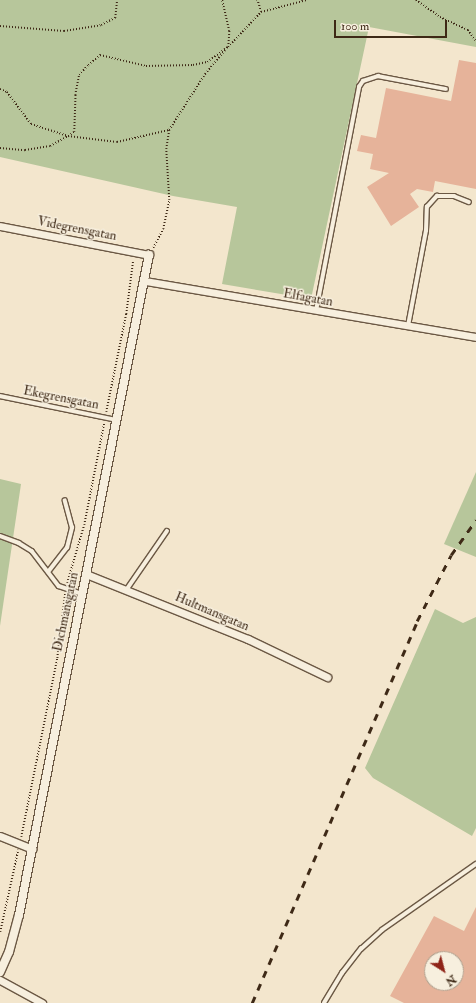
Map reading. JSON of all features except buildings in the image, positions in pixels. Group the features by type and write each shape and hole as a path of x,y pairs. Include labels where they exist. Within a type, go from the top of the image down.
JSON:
{"street":[{"name":"Videgrensgatan","path":"0,226 149,255"},
{"name":"Dichmansgatan","path":"0,972 9,952 19,915 118,420 149,255"},
{"name":"Elfagatan","path":"145,281 316,312 476,337"},
{"name":"Hultmansgatan","path":"86,574 248,640 327,677"},
{"path":"0,836 32,849"},
{"path":"0,980 42,1003"}],"lane":[{"path":"316,312 359,87 363,81 378,76 446,89"},
{"path":"408,327 426,231 427,207 437,196 454,196 469,202"},
{"name":"Ekegrensgatan","path":"0,396 118,420"},
{"path":"48,572 67,548 72,528 65,501"},
{"path":"127,590 167,531"},
{"path":"0,536 19,543 32,551 59,586 82,594"},
{"path":"324,1003 356,955 382,930 476,864"}],"path":[{"path":"0,26 64,31 101,25 116,18 117,0"},
{"path":"222,0 229,31 228,47"},
{"path":"257,0 261,12"},
{"path":"149,255 163,229 169,200 166,149 168,130 205,74 261,12 307,0"},
{"path":"416,0 440,17 468,30 476,41"},
{"path":"0,148 26,150 50,146 74,132 75,95 79,75 100,56 146,66 193,65 207,62 228,47"},
{"path":"0,89 7,92 31,124 68,136 117,142 168,130"}],"green space":[{"path":"0,0 476,0 476,47 369,27 311,299 222,284 237,207 173,196 0,157"},
{"path":"476,472 476,557 444,544"},
{"path":"0,479 21,484 0,626"},
{"path":"435,609 463,623 476,617 476,828 472,836 373,778 365,768"}],"railway":[{"path":"252,1003 417,621 451,555 476,520"}]}
